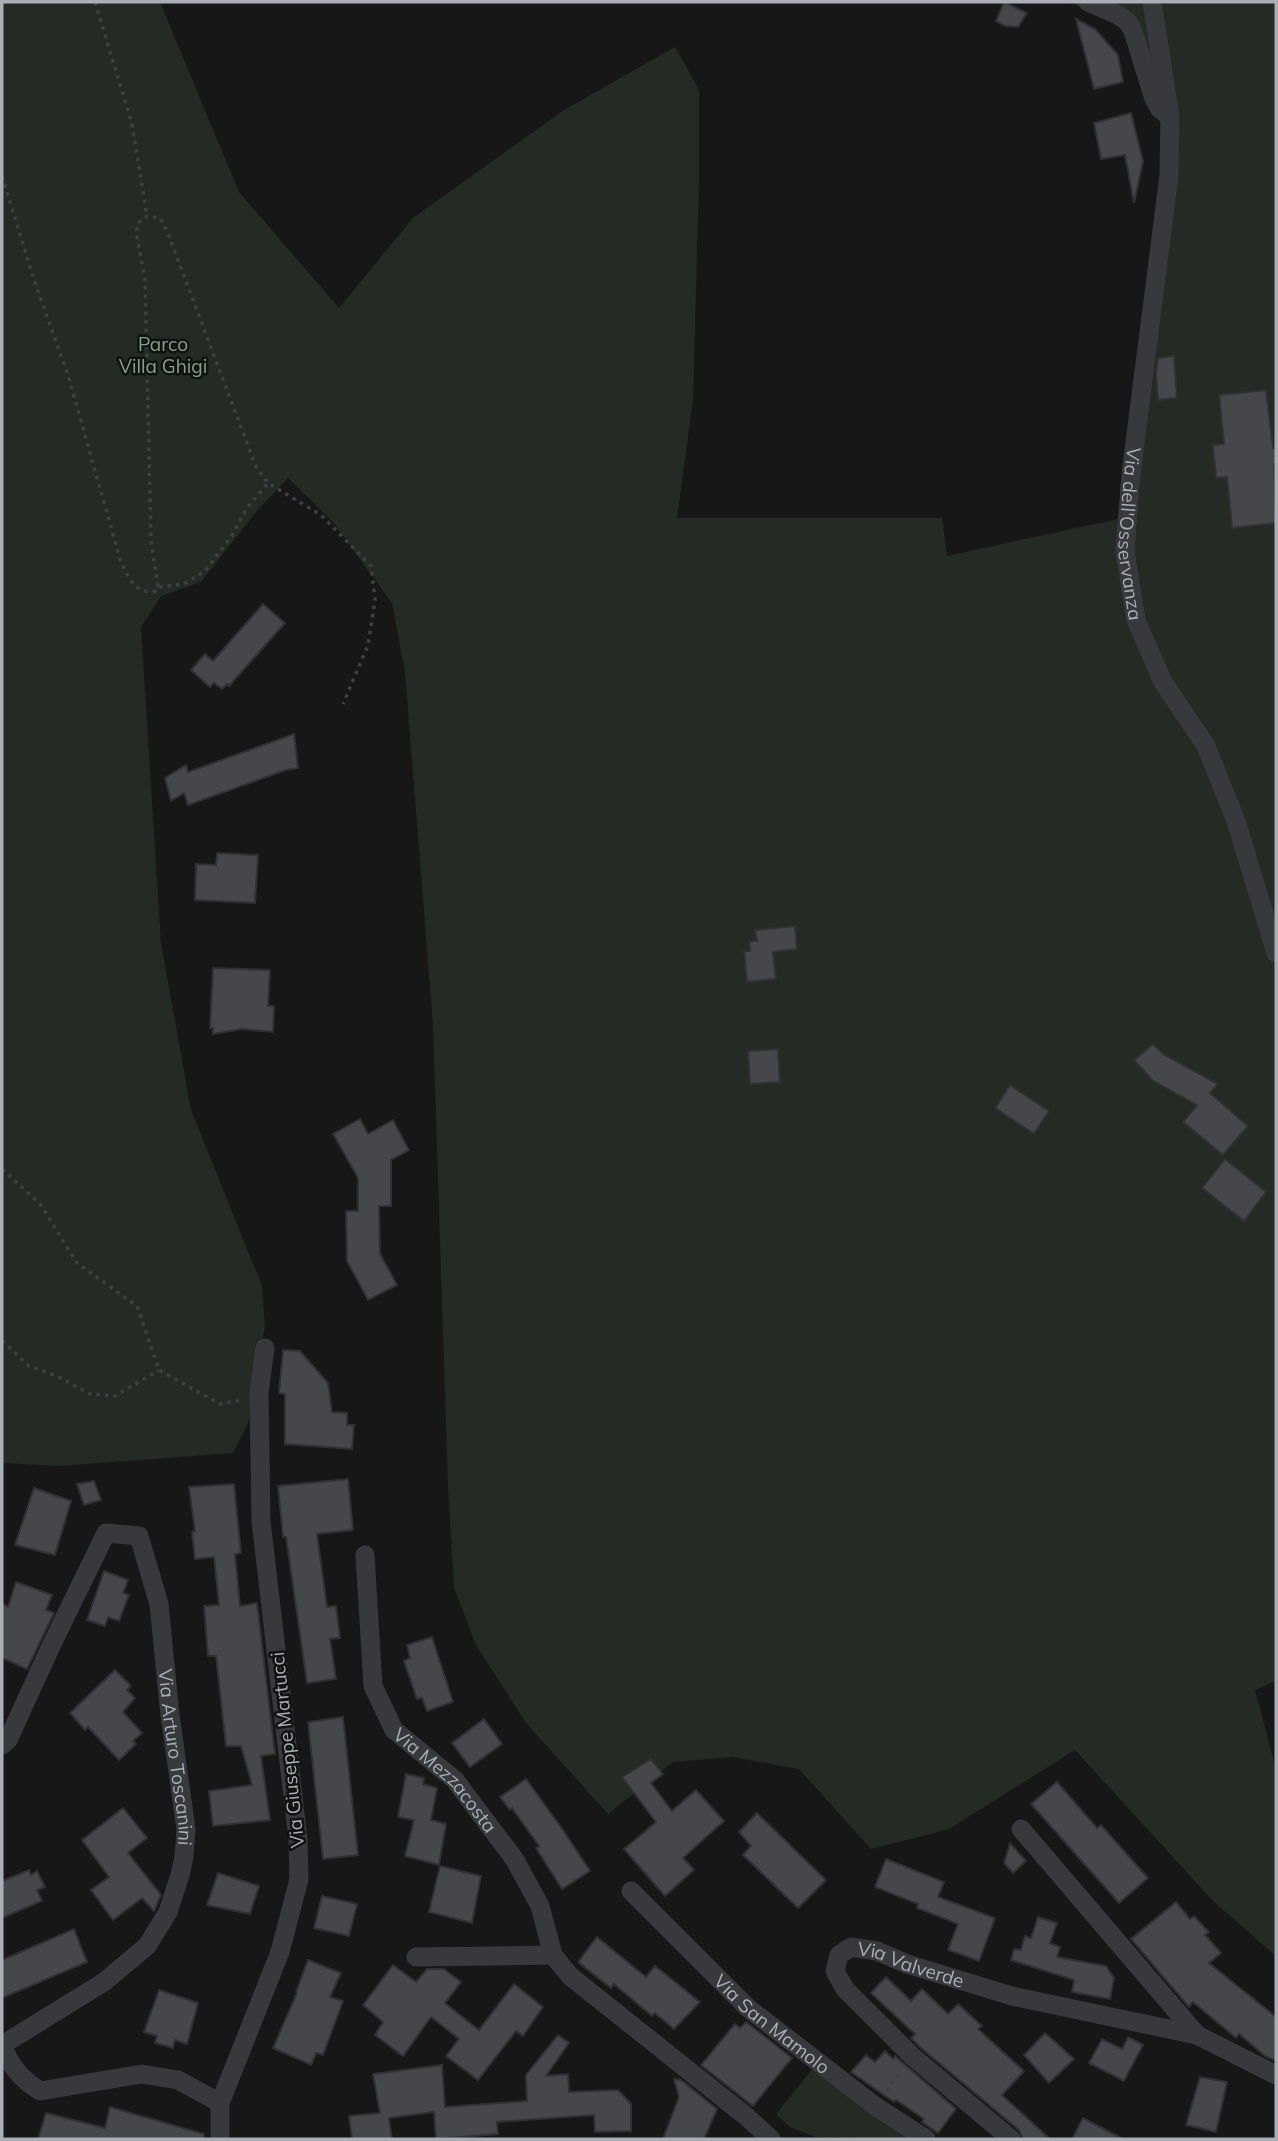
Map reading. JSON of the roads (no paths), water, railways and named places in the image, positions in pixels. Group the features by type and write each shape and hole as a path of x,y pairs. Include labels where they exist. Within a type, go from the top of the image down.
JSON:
{"street":[{"path":"1088,2 1128,22 1154,99 1160,109 1170,116"},
{"name":"Via dell'Osservanza","path":"1152,2 1170,116 1167,195 1125,551 1136,620 1163,682 1206,746 1236,821 1276,953"},
{"name":"Via Giuseppe Martucci","path":"220,2139 220,2103 281,1952 299,1879 298,1840 261,1521 259,1393 265,1348"},
{"name":"Via Arturo Toscanini","path":"2,1745 8,1740 106,1534 139,1536 159,1604 170,1715 186,1829 180,1875 168,1912 147,1945 103,1982 2,2045 8,2061 21,2077 40,2091 142,2074 178,2080 220,2103"},
{"name":"Via Mezzacosta","path":"365,1555 373,1686 394,1730 455,1780 515,1860 540,1906 553,1955 570,1976 771,2139"},
{"name":"Via Valverde","path":"1021,1829 1197,2035"},
{"name":"Via San Mamolo","path":"631,1891 748,2008 875,2106 926,2139"},
{"name":"Via Valverde","path":"1011,2139 912,2056 845,1989 835,1971 839,1955 851,1947 877,1951 907,1964 1012,1996 1197,2035 1276,2074"},
{"path":"416,1957 553,1955"}],"park label":[{"name":"Parco Villa Ghigi","path":"163,355"}]}
